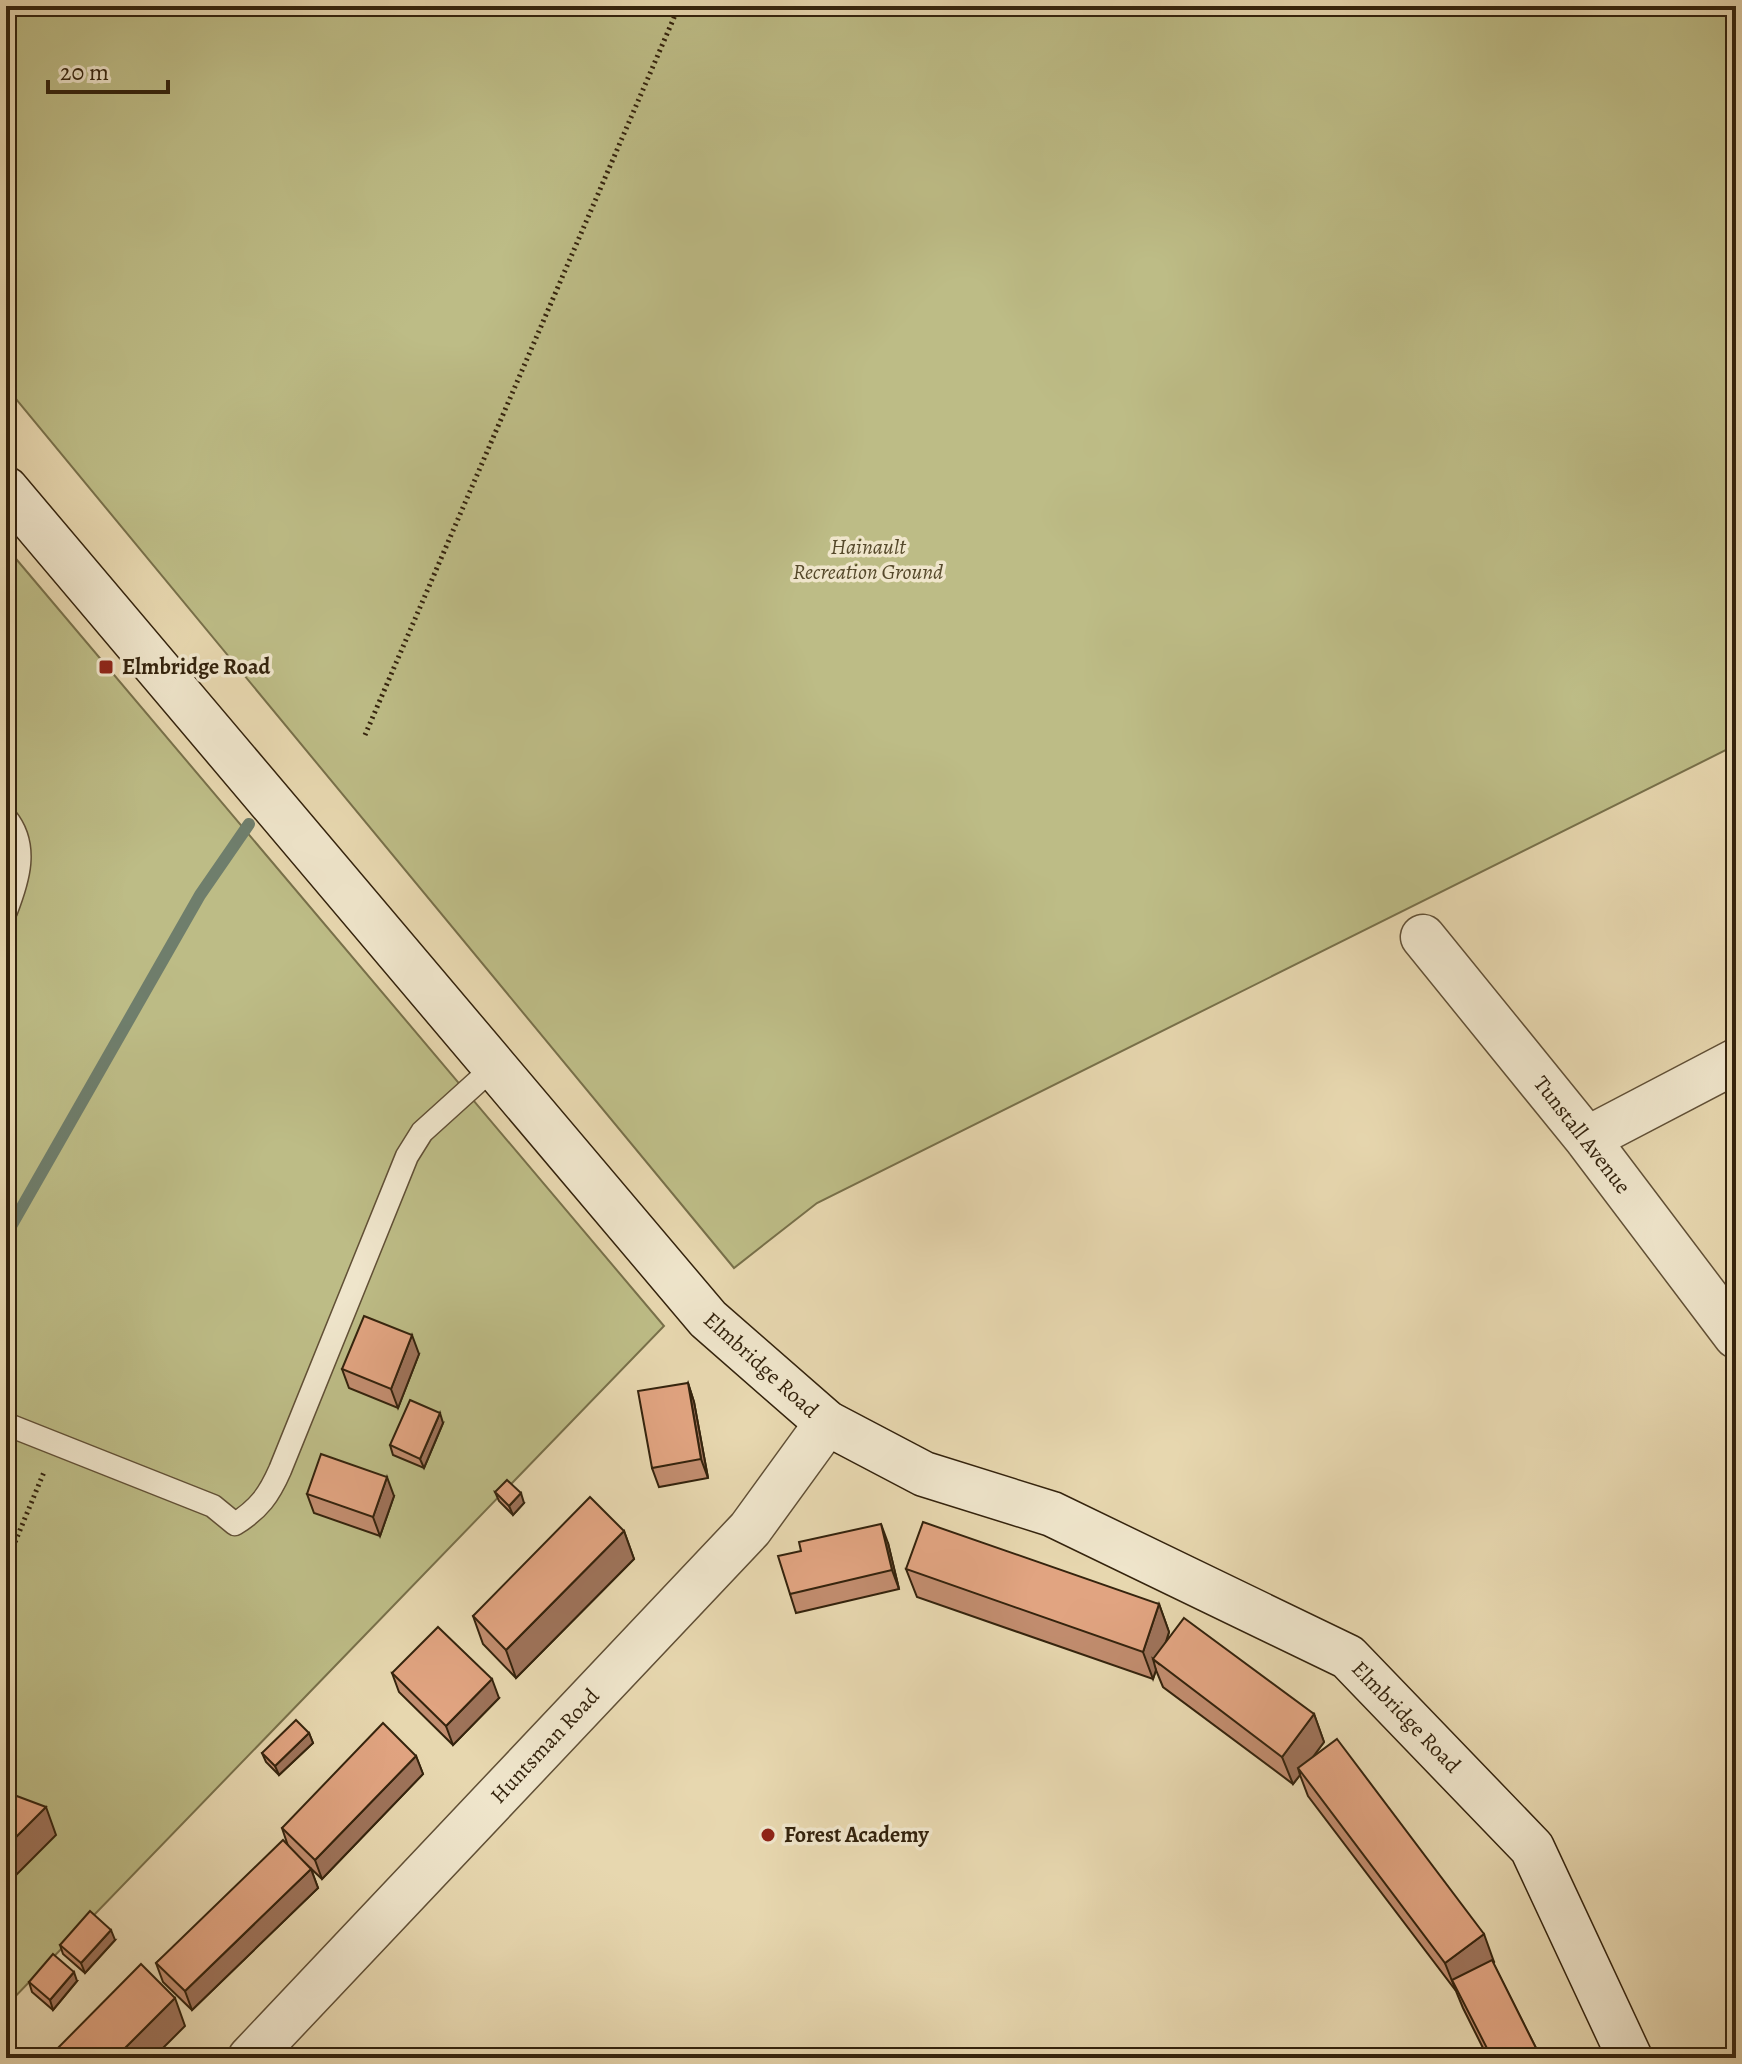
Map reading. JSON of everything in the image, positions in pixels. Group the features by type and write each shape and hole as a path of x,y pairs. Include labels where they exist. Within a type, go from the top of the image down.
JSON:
{"street":[{"name":"Elmbridge Road","path":"6,489 708,1319 827,1423 924,1474 1052,1514 1348,1657 1532,1848 1630,2058"},
{"name":"Tunstall Avenue","path":"1423,937 1587,1139 1736,1336"},
{"path":"1587,1139 1736,1061"},
{"name":"Huntsman Road","path":"250,2058 750,1529 827,1423"}],"lane":[{"path":"6,818 19,844 20,866 6,911"},
{"path":"6,1424 213,1506 235,1524 253,1513 269,1496 407,1156 422,1132 495,1066"}],"path":[{"path":"365,735 679,6"},
{"path":"6,1564 55,1444"}],"green space":[{"name":"Hainault Recreation Ground","path":"6,6 1736,6 1736,745 817,1203 734,1268 6,387"},
{"path":"6,547 664,1326 6,2006"}],"building":[{"path":"364,1316 412,1335 391,1389 342,1369"},
{"path":"688,1383 701,1459 652,1468 638,1391"},
{"path":"410,1400 440,1413 420,1459 390,1445"},
{"path":"321,1454 387,1477 373,1517 307,1494"},
{"path":"507,1480 521,1493 509,1506 495,1492"},
{"path":"590,1497 624,1531 506,1650 473,1616"},
{"path":"923,1522 1159,1604 1143,1652 906,1569"},
{"path":"881,1524 892,1570 790,1594 778,1556 801,1551 799,1542"},
{"path":"1184,1618 1314,1714 1282,1757 1153,1659"},
{"path":"438,1627 492,1679 446,1726 392,1673"},
{"path":"296,1720 309,1733 275,1766 262,1753"},
{"path":"383,1723 416,1756 315,1860 282,1828"},
{"path":"1337,1739 1484,1934 1445,1963 1298,1768"},
{"path":"6,1792 46,1807 6,1847"},
{"path":"283,1840 311,1869 185,1991 156,1963"},
{"path":"90,1911 111,1930 81,1963 60,1945"},
{"path":"53,1954 74,1972 50,2000 29,1982"},
{"path":"1492,1960 1541,2058 1492,2058 1452,1980"},
{"path":"141,1964 175,1998 115,2058 48,2058"}],"waterway":[{"path":"6,1235 200,895 249,824"}],"place":[{"name":"Elmbridge Road","path":"106,667"},
{"name":"Forest Academy","path":"768,1835"}]}
